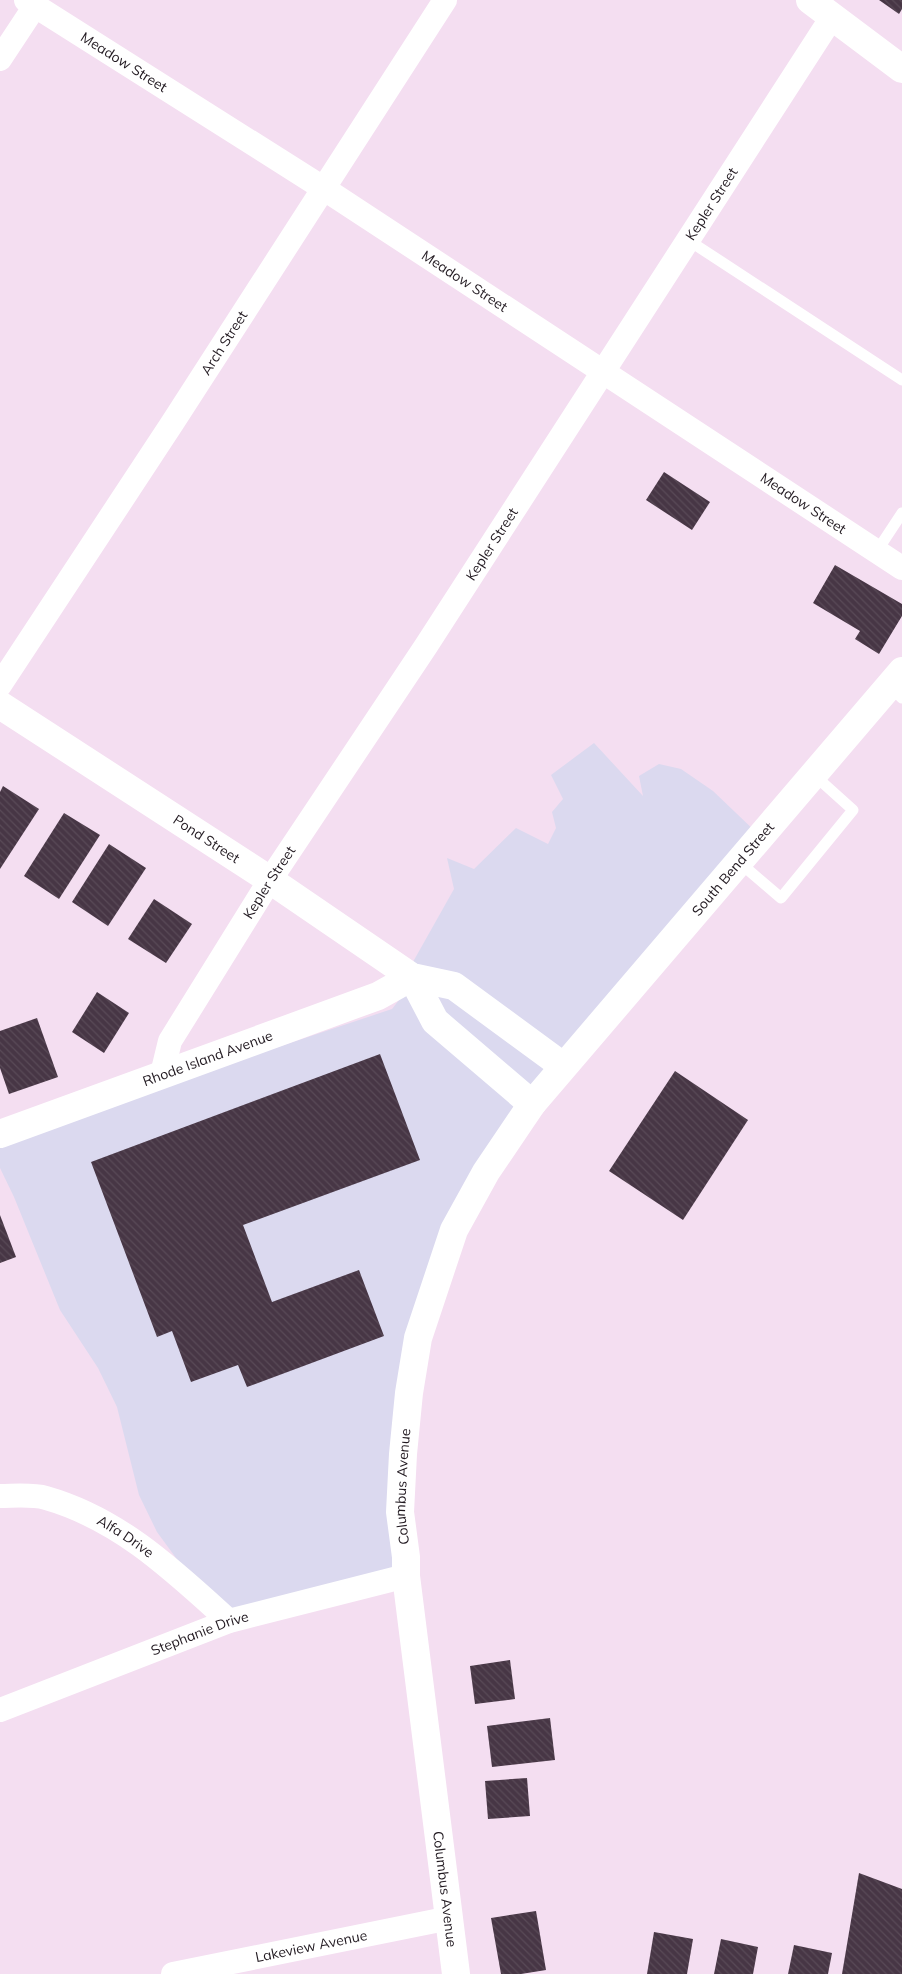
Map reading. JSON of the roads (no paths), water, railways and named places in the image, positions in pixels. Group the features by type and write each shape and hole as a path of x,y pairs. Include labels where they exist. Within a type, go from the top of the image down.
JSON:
{"street":[{"name":"Arch Street","path":"0,685 173,422 445,0"},
{"path":"810,0 902,68"},
{"name":"Meadow Street","path":"30,3 323,188 902,568"},
{"path":"0,59 30,3"},
{"name":"Kepler Street","path":"162,1074 170,1041 270,880 426,646 832,17"},
{"name":"South Bend Street","path":"563,1066 677,936 813,774 898,685"},
{"name":"Pond Street","path":"0,705 270,880 412,977 454,986 563,1066"},
{"name":"Pond Street","path":"412,977 435,1021 532,1104"},
{"name":"Rhode Island Avenue","path":"0,1134 378,996 412,977"},
{"name":"Columbus Avenue","path":"456,1974 406,1576 406,1557 400,1512 409,1393 418,1338 454,1230 486,1172 532,1104 563,1066"},
{"name":"Alfa Drive","path":"0,1496 44,1497 87,1513 124,1533 166,1564 229,1622"},
{"name":"Stephanie Drive","path":"0,1710 229,1622 406,1576"},
{"name":"Lakeview Avenue","path":"174,1974 450,1918"}],"lane":[{"path":"688,240 902,380"},
{"path":"877,551 902,513"},
{"path":"739,862 781,898 853,810 813,774"}]}
